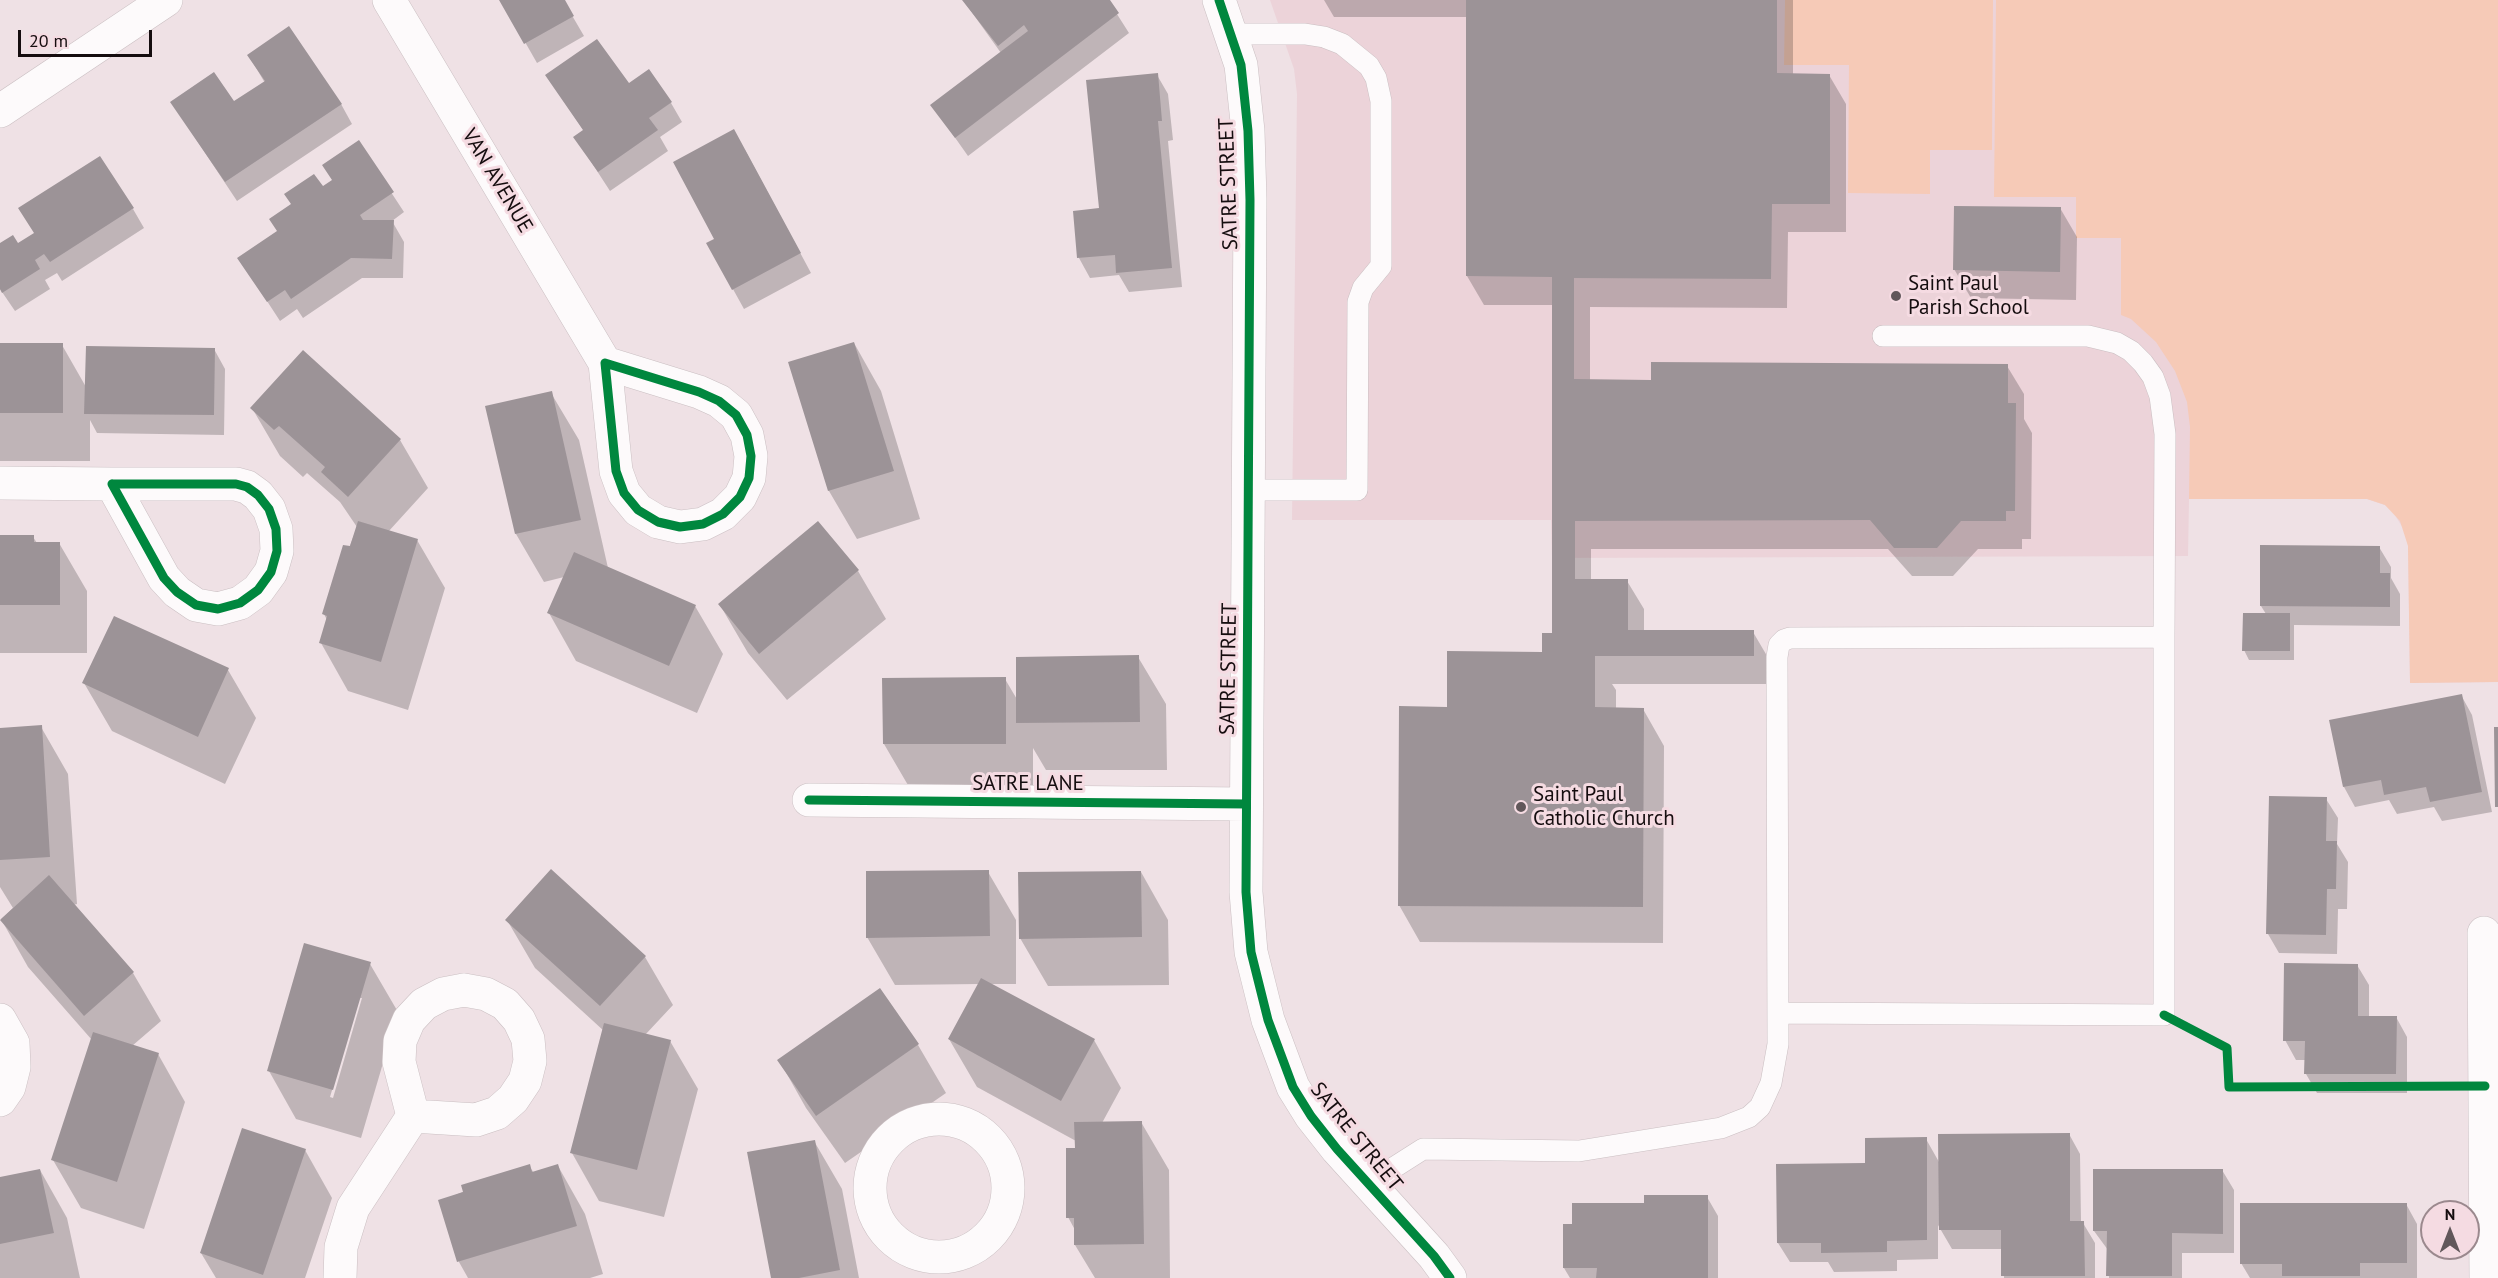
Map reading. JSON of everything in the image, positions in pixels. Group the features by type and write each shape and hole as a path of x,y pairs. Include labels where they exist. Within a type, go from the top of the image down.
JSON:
{"street":[{"path":"0,111 166,0"},
{"name":"VAN AVENUE","path":"389,0 605,363"},
{"name":"SATRE STREET","path":"1219,0 1241,65 1248,131 1247,920 1268,1020 1293,1087 1311,1116 1368,1184 1434,1256 1450,1278"},
{"path":"605,363 699,392 719,401 736,415 747,435 751,456 749,478 740,497 723,514 703,524 680,527 658,522 638,510 624,493 616,471 605,363"},
{"path":"0,483 236,484 246,487 258,495 268,509 276,529 277,551 271,572 258,590 240,603 218,609 196,605 177,592 164,578 112,484"},
{"name":"SATRE LANE","path":"809,800 1246,804"},
{"path":"2484,933 2486,1278"},
{"path":"340,1278 342,1247 353,1208 413,1116 399,1062 400,1041 409,1020 424,1004 443,994 464,990 486,994 505,1004 519,1020 528,1039 530,1061 525,1082 513,1099 496,1113 476,1120 413,1116"},
{"path":"0,1020 13,1044 14,1066 9,1087 0,1100"},
{"path":"948,1119 970,1126 988,1139 1001,1157 1008,1179 1007,1202 999,1224 984,1241 965,1253 942,1257 914,1266 899,1245 883,1229 873,1209 869,1186 874,1163 885,1143 903,1128 925,1120 948,1119"}],"lane":[{"path":"1232,34 1305,34 1324,37 1342,44 1369,66 1376,78 1381,101 1381,266 1363,288 1358,302 1357,490 1249,490"},
{"path":"1778,1013 2164,1015 2165,434 2160,396 2153,377 2131,351 2117,343 2088,336 1883,336"},
{"path":"1368,1184 1423,1149 1571,1151 1646,1142 1736,1124 1749,1117 1760,1107 1771,1083 1777,1056 1779,645 1790,638 2164,637"}],"shaded area":[{"name":"Saint Paul Parish School","path":"1270,0 2498,0 2498,682 2410,683 2406,533 2393,512 2385,505 2367,499 2189,499 2188,556 1552,558 1551,520 1292,520 1297,94 1294,69"},
{"path":"1785,0 1993,0 1992,150 1930,150 1930,194 1848,193 1849,65 1784,65"},
{"path":"1996,0 2498,0 2498,682 2410,683 2408,546 2400,521 2385,505 2367,499 2189,499 2190,427 2187,402 2175,371 2156,342 2131,319 2121,315 2121,238 2076,238 2076,197 1994,197"}],"building":[{"path":"499,0 565,0 574,16 524,44"},
{"path":"962,0 1110,0 1119,13 955,138 930,105 1028,31 1024,25 998,46"},
{"name":"Saint Paul Parish School","path":"1466,0 1777,0 1777,73 1830,74 1830,204 1772,204 1771,279 1574,278 1574,379 1651,380 1651,362 2008,364 2008,403 2016,403 2015,511 2006,511 2006,521 1961,521 1937,548 1894,548 1870,520 1575,521 1575,579 1628,579 1628,630 1754,630 1754,656 1595,656 1595,707 1644,708 1643,907 1398,906 1399,706 1447,707 1447,651 1542,652 1542,633 1552,633 1552,277 1466,276"},
{"path":"289,26 342,104 225,182 170,102 214,72 234,101 265,81 247,55"},
{"path":"597,39 629,83 649,69 672,102 649,118 658,130 598,172 573,137 583,130 545,75"},
{"path":"1158,73 1162,121 1158,121 1172,268 1116,273 1115,255 1077,258 1073,211 1099,208 1086,80"},
{"path":"734,129 801,253 732,290 706,243 714,239 673,162"},
{"path":"359,140 394,192 360,215 363,220 394,220 392,259 351,258 291,299 285,290 267,302 237,258 277,231 269,219 291,204 284,194 314,174 323,186 332,180 322,165"},
{"path":"100,156 134,208 50,262 44,254 35,260 40,269 2,293 0,289 0,243 13,235 18,243 34,233 18,208"},
{"path":"1954,206 2061,207 2060,272 1953,270"},
{"path":"854,342 894,471 828,491 788,362"},
{"path":"0,343 63,343 63,413 0,413"},
{"path":"86,346 215,348 214,415 84,414"},
{"path":"303,350 401,439 348,497 321,472 325,467 279,426 274,430 250,408"},
{"path":"552,391 581,520 515,534 485,406"},
{"path":"358,521 418,539 381,662 319,643 327,616 322,614 343,545 350,546"},
{"path":"818,521 859,570 759,654 718,604"},
{"path":"0,535 34,535 34,542 60,542 60,605 0,605"},
{"path":"2260,545 2380,546 2380,573 2390,573 2390,607 2260,606"},
{"path":"574,552 696,605 669,666 547,613"},
{"path":"2243,613 2290,613 2290,651 2242,651"},
{"path":"114,616 229,668 198,737 82,683"},
{"path":"1139,655 1140,722 1016,723 1016,657"},
{"path":"1006,677 1006,744 883,744 882,678"},
{"path":"2462,694 2482,792 2430,802 2426,787 2384,795 2381,780 2343,787 2329,720"},
{"path":"42,725 50,857 0,860 0,728"},
{"path":"2494,727 2498,727 2498,807 2495,807"},
{"path":"2269,796 2327,797 2326,841 2337,841 2336,889 2327,889 2326,935 2266,934"},
{"path":"551,869 646,956 600,1006 505,920"},
{"path":"989,870 990,936 866,938 866,871"},
{"path":"1141,871 1142,937 1019,939 1018,872"},
{"path":"49,875 134,972 84,1016 0,920"},
{"path":"304,943 371,962 333,1090 267,1071"},
{"path":"2284,963 2358,964 2358,1016 2397,1016 2396,1074 2304,1074 2305,1041 2283,1041"},
{"path":"981,978 1095,1039 1061,1101 948,1039"},
{"path":"880,988 919,1044 816,1116 777,1060"},
{"path":"604,1023 671,1040 637,1170 570,1153"},
{"path":"93,1032 159,1053 117,1182 51,1160"},
{"path":"1142,1121 1144,1244 1074,1245 1074,1218 1066,1218 1066,1148 1075,1148 1074,1122"},
{"path":"242,1128 306,1149 263,1275 200,1253"},
{"path":"2070,1133 2070,1221 2084,1221 2085,1276 2001,1276 2001,1230 1939,1230 1938,1134"},
{"path":"1927,1137 1927,1240 1887,1241 1887,1252 1821,1253 1821,1243 1777,1243 1776,1164 1865,1163 1865,1138"},
{"path":"815,1140 840,1270 799,1278 771,1278 747,1152"},
{"path":"530,1164 532,1172 558,1164 577,1226 457,1262 438,1200 463,1192 461,1185"},
{"path":"40,1169 54,1233 0,1244 0,1177"},
{"path":"2093,1169 2223,1169 2223,1234 2172,1233 2172,1276 2106,1276 2107,1231 2093,1231"},
{"path":"1644,1195 1708,1195 1708,1278 1596,1278 1597,1268 1563,1268 1563,1224 1572,1224 1572,1203 1644,1203"},
{"path":"2240,1203 2407,1203 2407,1263 2360,1263 2360,1276 2282,1276 2282,1264 2240,1264"}],"cycle path":[{"path":"1219,0 1241,65 1248,131 1250,200 1246,892 1251,952 1268,1020 1293,1087 1311,1116 1337,1149 1434,1256 1450,1278"},
{"path":"605,363 699,392 719,401 736,415 747,435 751,456 749,478 740,497 723,514 703,524 680,527 658,522 638,510 624,493 616,471 605,363"},
{"path":"112,484 236,484 247,487 258,495 269,509 276,529 277,551 271,572 258,590 240,603 218,609 196,605 177,592 164,578 112,484"},
{"path":"809,800 1246,804"},
{"path":"2164,1015 2227,1048 2229,1087 2485,1086"}],"place":[{"name":"Saint Paul Parish School","path":"1896,296"},
{"name":"Saint Paul Catholic Church","path":"1521,807"}]}
